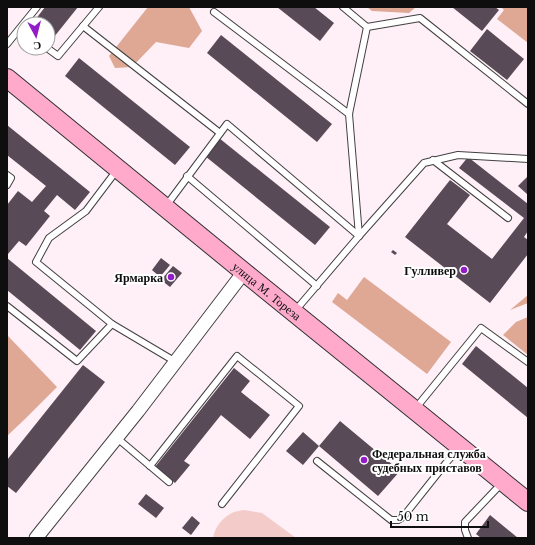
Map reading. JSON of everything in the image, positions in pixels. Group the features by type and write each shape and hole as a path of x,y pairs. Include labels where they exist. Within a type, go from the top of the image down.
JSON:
{"street":[{"name":"улица М. Тореза","path":"7,78 528,502"},
{"path":"36,538 117,438 244,272"}],"lane":[{"path":"31,16 37,7"},
{"path":"56,55 58,56 99,7"},
{"path":"343,7 367,27 420,18 528,104"},
{"path":"214,12 349,114"},
{"path":"83,26 220,133"},
{"path":"360,236 349,114 367,27"},
{"path":"7,44 16,35"},
{"path":"165,207 227,124 360,236"},
{"path":"294,312 424,163 458,155 528,159"},
{"path":"433,160 508,218"},
{"path":"118,169 86,211 49,238 36,262 112,324 176,362"},
{"path":"7,174 11,178 7,185"},
{"path":"187,176 317,286"},
{"path":"7,306 77,361 112,324"},
{"path":"414,410 481,328 528,362"},
{"path":"150,466 237,356 298,406 222,504"},
{"path":"117,438 169,482"},
{"path":"317,461 391,520 398,520 403,517 460,447"},
{"path":"468,538 465,530 465,522 503,481"}],"shaded area":[{"path":"148,7 189,7 202,31 189,48 156,42 132,67 115,68 109,56"},
{"path":"367,7 416,7 409,13 372,11"},
{"path":"501,7 528,7 528,43 497,19 504,10"},
{"path":"364,277 451,342 427,374 332,302 338,293 347,300"},
{"path":"528,295 528,303 510,310"},
{"path":"528,317 528,355 503,335 516,322"},
{"path":"7,335 57,387 7,436"},
{"path":"244,510 262,513 296,538 213,538 217,527 225,517 233,512"}],"building":[{"path":"45,7 78,7 56,34 56,16 38,16"},
{"path":"277,7 314,7 334,23 320,41"},
{"path":"452,7 495,7 499,10 482,31"},
{"path":"487,29 524,59 507,80 470,51"},
{"path":"221,35 332,124 317,142 207,53"},
{"path":"79,58 190,147 175,165 65,76"},
{"path":"7,125 90,192 75,210 57,195 44,211 50,216 26,246 19,241 8,254 7,205 18,191 32,202 46,186 7,155"},
{"path":"219,138 330,227 315,245 205,156"},
{"path":"468,157 528,204 528,231 524,237 528,240 528,254 490,303 405,237 450,180 470,195 447,224 492,259 524,218 459,168"},
{"path":"528,176 528,193 527,194 518,186"},
{"path":"393,250 397,253 395,255 391,252"},
{"path":"7,258 96,331 80,350 7,290"},
{"path":"161,258 170,265 160,277 152,270"},
{"name":"Ярмарка","path":"173,266 182,273 170,287 161,280"},
{"path":"476,346 528,388 528,418 462,364"},
{"path":"83,365 105,382 16,493 7,486 7,460"},
{"path":"234,368 250,381 241,392 270,415 250,439 221,415 184,461 190,465 175,483 155,467"},
{"path":"340,421 400,471 378,496 319,446"},
{"path":"303,432 319,446 303,465 286,451"},
{"path":"146,494 164,508 156,518 138,504"},
{"path":"490,515 518,538 481,538 476,534"},
{"path":"192,516 200,523 191,535 182,528"}],"place":[{"name":"Гулливер","path":"464,270"},
{"name":"Ярмарка","path":"171,277"},
{"name":"Федеральная служба судебных приставов","path":"364,460"}]}
